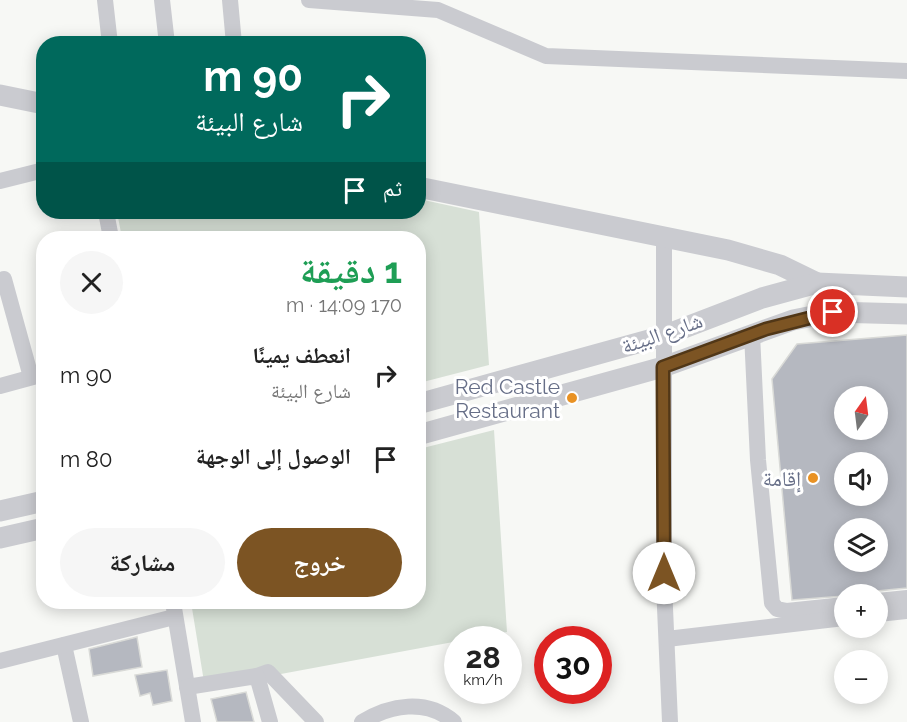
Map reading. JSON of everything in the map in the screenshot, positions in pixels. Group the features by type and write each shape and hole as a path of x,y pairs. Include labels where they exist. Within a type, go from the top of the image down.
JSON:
{"street":[{"path":"105,0 109,36"},
{"path":"162,0 166,36"},
{"path":"230,0 233,36"},
{"path":"309,0 438,10 546,56 907,72"},
{"path":"0,95 36,102"},
{"path":"0,181 36,172"},
{"path":"426,189 664,236 780,265 817,283"},
{"path":"664,236 666,639 670,722"},
{"path":"4,279 36,373"},
{"name":"شارع البيئة","path":"426,402 663,336 762,298 817,283 907,287"},
{"name":"شارع البيئة","path":"426,433 663,367 793,320 833,312 907,314"},
{"path":"752,334 758,460 772,603 777,609 787,611 834,606"},
{"path":"0,386 36,376"},
{"path":"0,511 36,503"},
{"path":"0,538 36,530"},
{"path":"888,600 907,598"},
{"path":"0,661 64,645 174,609 193,722"},
{"path":"888,613 907,611"},
{"path":"666,639 834,619"},
{"path":"64,645 81,722"},
{"path":"187,687 257,676 268,672 316,722"},
{"path":"257,676 270,722"},
{"path":"362,722 380,711 411,706 445,714 454,722"}],"shaded area":[{"path":"426,201 479,212 489,365 426,381 426,231 121,231 118,219 426,219"},
{"path":"494,430 507,626 444,626 444,644 205,688 192,609 426,609 426,447"}],"building":[{"name":"إقامة","path":"907,335 907,588 888,590 888,584 834,584 834,597 792,600 772,379 797,344"},
{"path":"137,637 142,667 93,676 89,649"},
{"path":"167,670 172,701 153,705 150,693 140,696 135,675"},
{"path":"246,692 254,722 217,722 211,699"}],"place":[{"name":"Red Castle Restaurant","path":"572,398"},
{"name":"إقامة","path":"813,478"}],"route":[{"path":"664,573 663,367 793,320 833,312"}]}
